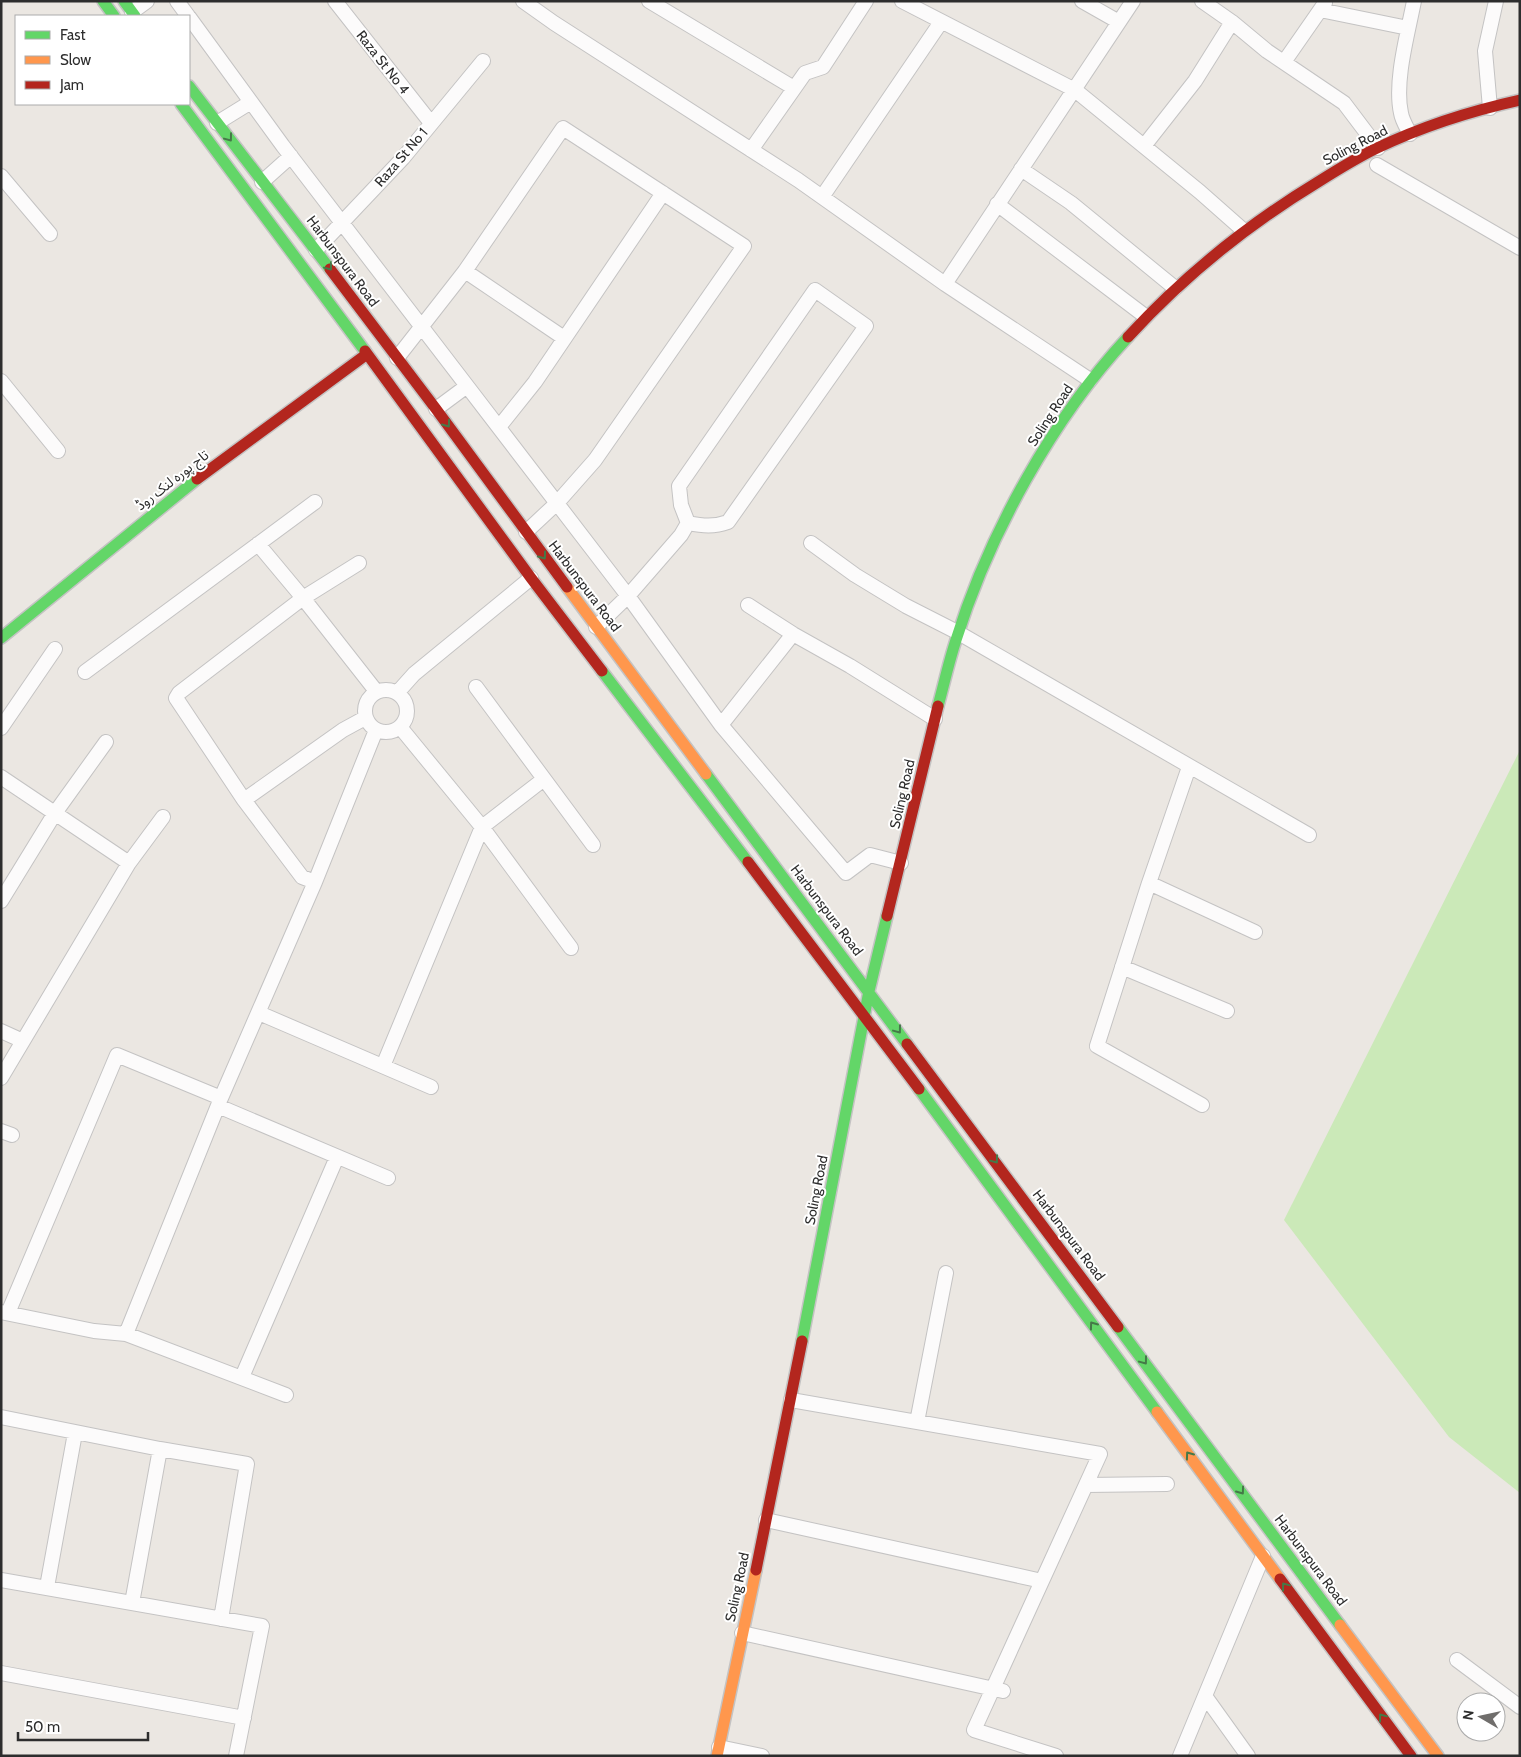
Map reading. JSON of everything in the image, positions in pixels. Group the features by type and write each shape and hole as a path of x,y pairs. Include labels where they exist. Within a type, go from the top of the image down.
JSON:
{"main road":[{"path":"103,1 113,15"},
{"name":"Harbunspura Road","path":"190,87 436,409 596,627 1438,1756"},
{"name":"Soling Road","path":"718,1751 791,1400 869,991 957,632 978,576 1021,491 1062,422 1090,380 1146,316 1207,259 1243,230 1306,188 1378,148 1468,113 1520,100"},
{"path":"182,105 301,263 531,578 864,1014 1411,1756"},
{"path":"301,263 316,250"},
{"name":"تاج پورہ لنک روڈ","path":"1,638 179,492 367,354"}],"street":[{"path":"130,10 147,1"},
{"path":"177,1 187,15"},
{"name":"Raza St No 4","path":"335,1 430,123"},
{"path":"523,1 822,197 945,284 1090,380"},
{"path":"649,1 794,88"},
{"path":"751,150 805,73 823,67 866,1"},
{"path":"902,1 1075,90 1243,230"},
{"path":"1082,1 1119,22"},
{"path":"945,284 1133,1"},
{"path":"1202,1 1221,7 1232,22 1284,62 1344,103 1378,148"},
{"path":"1410,134 1401,113 1399,86 1414,1"},
{"path":"1490,108 1486,51 1496,1"},
{"path":"1284,62 1323,6 1408,28"},
{"path":"190,20 291,156 628,596 721,725 846,873 870,855 901,863"},
{"path":"822,197 941,22"},
{"path":"1144,146 1195,81 1232,22"},
{"name":"Raza St No 1","path":"316,250 403,158 483,61"},
{"path":"217,123 251,102"},
{"path":"397,358 465,271 563,128 744,246 595,460 557,503 526,532"},
{"path":"262,182 291,156"},
{"path":"1377,165 1520,248"},
{"path":"1021,169 1071,203 1175,288"},
{"path":"1,176 50,234"},
{"path":"499,427 534,382 663,193"},
{"path":"997,204 1146,316"},
{"path":"465,271 564,338"},
{"path":"596,627 628,596 681,536 688,523 682,505 679,486 815,290 866,326 728,522 716,526 688,523"},
{"path":"1,381 58,451"},
{"path":"436,409 467,386"},
{"path":"85,672 315,502"},
{"path":"811,542 864,580 906,606 957,632 1189,768 1309,835"},
{"path":"258,544 376,691"},
{"path":"315,882 302,877 244,800 176,698 303,598 358,563"},
{"path":"397,693 414,674 531,578"},
{"path":"748,605 935,719"},
{"path":"721,725 793,634"},
{"path":"1,728 55,649"},
{"path":"476,687 593,845"},
{"path":"390,690 397,693 404,700 407,709 406,719 393,732 384,733 376,730 369,725 365,718 365,708 368,699 376,691 390,690"},
{"path":"244,800 343,730 365,718"},
{"path":"400,727 482,828 571,948"},
{"path":"126,1334 219,1102 315,882 376,730"},
{"path":"1,901 55,813 106,742"},
{"path":"1189,768 1149,883 1097,1046 1202,1105"},
{"path":"1,777 129,863"},
{"path":"383,1066 482,828 544,779"},
{"path":"1,1078 129,863 163,817"},
{"path":"1149,883 1255,932"},
{"path":"1122,967 1227,1011"},
{"path":"259,1013 431,1087"},
{"path":"1,1031 23,1041"},
{"path":"286,1394 126,1334 94,1331 5,1313 117,1056 337,1157 388,1178"},
{"path":"242,1377 337,1157"},
{"path":"917,1422 946,1273"},
{"path":"791,1400 1100,1454 1042,1581 998,1690 974,1730 1056,1756"},
{"path":"1,1417 75,1433 247,1464 222,1619"},
{"path":"47,1587 75,1433"},
{"path":"132,1603 160,1449"},
{"path":"1086,1484 1167,1484"},
{"path":"766,1520 1042,1581"},
{"path":"1180,1756 1263,1556"},
{"path":"1,1580 262,1626 236,1756"},
{"path":"742,1633 998,1690"},
{"path":"1457,1660 1520,1707"},
{"path":"1,1673 244,1718"},
{"path":"1205,1696 1248,1756"},
{"path":"718,1751 762,1756"}],"green space":[{"path":"1520,750 1520,1493 1449,1437 1284,1220"}],"traffic: fast":[{"path":"103,1 113,15"},
{"path":"124,1 134,15"},
{"path":"190,87 330,269"},
{"path":"182,105 365,351"},
{"path":"938,706 953,648 970,600 986,559 1005,519 1026,479 1074,404 1100,369 1128,337"},
{"path":"1,638 197,479"},
{"path":"602,671 748,862"},
{"path":"706,774 907,1044"},
{"path":"802,1341 869,991 887,916"},
{"path":"919,1089 1157,1412"},
{"path":"1118,1327 1340,1625"}],"traffic: slow":[{"path":"567,587 706,774"},
{"path":"1157,1412 1280,1579"},
{"path":"717,1756 756,1570"},
{"path":"1340,1625 1438,1756"}],"traffic: jam":[{"path":"1128,337 1171,293 1217,253 1266,216 1339,169 1377,148 1429,126 1465,114 1520,100"},
{"path":"330,269 567,587"},
{"path":"365,351 531,578 602,671"},
{"path":"197,479 367,354"},
{"path":"887,916 938,706"},
{"path":"748,862 919,1089"},
{"path":"907,1044 1118,1327"},
{"path":"756,1570 802,1341"},
{"path":"1280,1579 1411,1756"}]}
